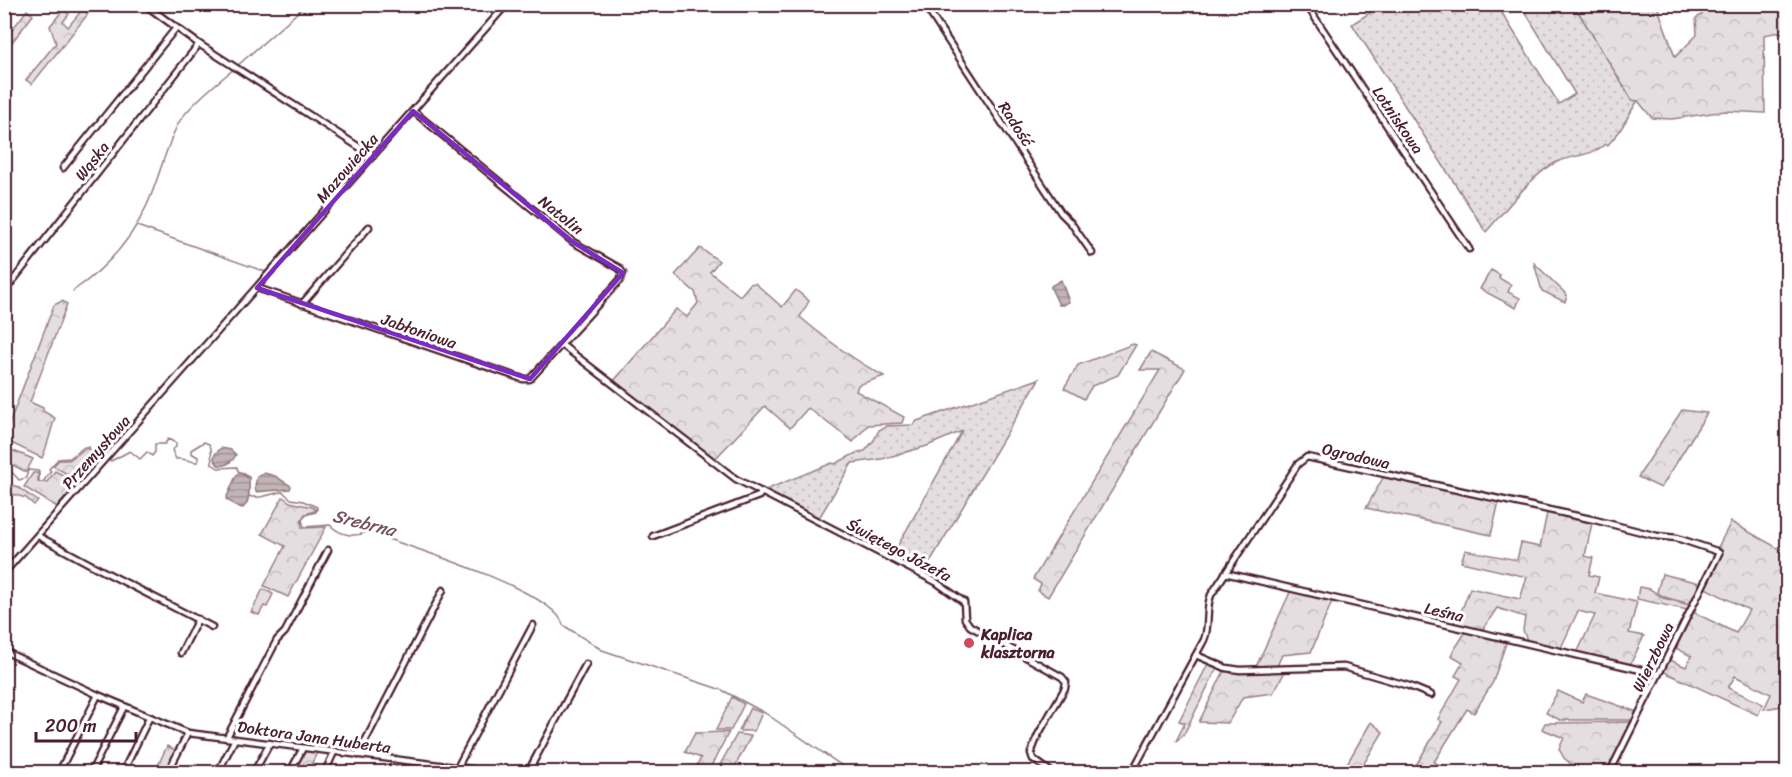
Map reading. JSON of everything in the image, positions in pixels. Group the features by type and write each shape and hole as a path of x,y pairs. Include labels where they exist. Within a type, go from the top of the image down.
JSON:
{"street":[{"path":"144,4 235,68 373,156"},
{"name":"Mazowiecka","path":"205,347 507,4"},
{"name":"Radość","path":"924,4 1060,213 1071,223 1092,253"},
{"name":"Lotniskowa","path":"1306,4 1469,249"},
{"path":"63,168 176,28"},
{"name":"Wąska","path":"4,292 199,44"},
{"name":"Natolin","path":"413,111 573,242 622,271 621,280 562,345"},
{"path":"302,304 369,227"},
{"name":"Jabłoniowa","path":"257,288 523,379 530,379 534,376 562,345"},
{"name":"Świętego Józefa","path":"562,345 726,472 936,582 964,602 965,619 970,626 1062,677 1066,682 1065,688 1038,735 1031,754 1033,759 1050,772"},
{"name":"Przemysłowa","path":"4,573 205,347"},
{"name":"Ogrodowa","path":"1132,772 1206,634 1209,602 1225,573 1298,464 1307,457 1657,536 1677,538 1709,547 1719,554"},
{"path":"653,536 759,496 762,492"},
{"path":"38,536 213,627"},
{"path":"227,737 277,640 285,632 328,550"},
{"name":"Wierzbowa","path":"1610,772 1719,554"},
{"name":"Leśna","path":"1225,573 1658,674"},
{"path":"358,755 443,590"},
{"path":"181,653 198,619"},
{"path":"456,768 533,625"},
{"name":"Doktora Jana Huberta","path":"4,651 124,707 188,733 494,772"},
{"path":"1196,655 1226,668 1240,670 1344,667 1407,685 1431,695"},
{"path":"528,772 585,664"},
{"path":"59,772 98,695"},
{"path":"91,772 124,707"},
{"path":"123,772 149,718"},
{"path":"168,772 188,733"},
{"path":"218,772 236,738"},
{"path":"255,772 270,743"},
{"path":"290,772 303,748"},
{"path":"325,772 334,752"}],"highlighted area":[{"path":"413,111 573,242 623,273 530,379 257,288"}],"green space":[{"path":"1382,5 1497,5 1559,104 1575,94 1521,5 1574,5 1632,99 1638,100 1619,132 1607,146 1605,144 1595,151 1557,162 1548,167 1519,194 1486,232 1352,24"},
{"path":"1574,5 1657,5 1675,57 1697,35 1696,18 1702,15 1703,5 1746,5 1769,10 1787,9 1787,36 1779,32 1764,35 1765,113 1725,111 1672,119 1652,118 1638,101 1632,100"},
{"path":"27,10 33,15 5,51 5,39"},
{"path":"63,10 69,14 63,22 68,27 82,10 88,14 32,84 26,80 56,43 50,26"},
{"path":"700,248 719,261 710,272 740,296 750,284 755,283 782,307 796,290 809,301 800,317 840,349 884,376 858,385 856,391 904,417 902,423 868,425 853,442 808,408 790,428 765,406 715,459 613,382 676,309 687,317 698,303 695,292 675,275"},
{"path":"1534,263 1567,295 1565,302 1542,291"},
{"path":"1491,270 1511,285 1508,292 1520,298 1516,308 1480,289"},
{"path":"62,301 67,304 30,402 43,408 43,411 55,418 42,458 5,440 5,435 54,305"},
{"path":"1133,344 1136,345 1118,375 1092,386 1084,399 1064,388 1078,365"},
{"path":"1151,352 1185,369 1048,597 1038,591 1041,584 1033,579 1160,370 1140,370"},
{"path":"1039,379 924,572 892,556 962,431 927,446 882,459 852,463 819,518 765,490 865,451 879,430 887,426 913,425 917,421"},
{"path":"1682,410 1707,413 1661,488 1638,477"},
{"path":"4,447 33,459 26,472 5,461"},
{"path":"86,448 101,457 80,481 53,466 59,460 69,460"},
{"path":"55,471 78,483 57,507 24,487 33,473 38,473 38,482 47,482"},
{"path":"1384,476 1499,502 1491,535 1366,508"},
{"path":"5,485 16,486 38,501 34,505 26,498 5,492"},
{"path":"283,497 290,502 317,510 305,514 301,521 302,528 326,527 288,597 264,586 285,546 262,534"},
{"path":"1547,513 1592,523 1585,556 1593,558 1589,575 1599,577 1595,593 1637,602 1629,633 1644,636 1630,665 1577,653 1595,615 1578,611 1560,650 1528,643 1523,630 1525,617 1497,608 1481,632 1452,624 1461,612 1470,588 1520,599 1527,577 1461,562 1465,550 1517,560 1521,543 1540,547"},
{"path":"1731,522 1787,553 1788,683 1782,706 1764,709 1771,694 1735,676 1728,688 1763,704 1758,715 1662,671 1668,659 1686,667 1691,656 1674,647 1691,611 1736,633 1749,610 1703,587 1720,551 1717,549"},
{"path":"1662,574 1700,583 1690,604 1664,597 1657,592"},
{"path":"1639,587 1650,589 1663,598 1690,605 1687,610 1637,599"},
{"path":"263,589 273,594 267,607 264,606 259,615 251,612"},
{"path":"1291,590 1333,599 1311,652 1282,655 1277,666 1255,669"},
{"path":"1466,631 1507,640 1493,682 1474,713 1467,709 1434,762 1442,766 1439,772 1417,772 1416,765 1442,722 1438,719 1461,679 1455,676 1463,662 1451,655"},
{"path":"1209,662 1218,666 1183,736 1176,741 1185,723 1179,721"},
{"path":"1225,669 1257,672 1286,670 1273,693 1243,697 1228,723 1199,722"},
{"path":"1558,691 1582,702 1586,694 1637,712 1633,720 1560,720 1546,713"},
{"path":"732,697 744,704 731,730 716,730"},
{"path":"750,708 762,713 754,731 739,731"},
{"path":"1371,722 1383,732 1360,770 1345,767"},
{"path":"1631,722 1607,772 1580,772 1564,758 1559,749 1564,738 1542,729 1545,723"},
{"path":"729,732 708,772 693,772 701,758 685,752 695,733"},
{"path":"737,734 751,736 732,772 716,772"},
{"path":"167,746 177,751 167,772 155,772"},
{"path":"306,750 318,751 312,763 324,770 323,772 293,772"}],"shaded area":[{"path":"1061,280 1069,302 1059,305 1051,286"},
{"path":"221,448 231,450 236,455 229,463 218,465 214,459 215,454"},
{"path":"239,473 249,477 248,498 243,508 226,499"},
{"path":"264,473 275,476 291,486 290,489 256,492 257,477"}],"waterway":[{"path":"237,66 307,4"},
{"path":"73,291 106,264 133,231 147,205 169,144 182,117 234,69"},
{"path":"137,226 266,272"},
{"name":"Srebrna","path":"108,459 111,461 130,451 140,459 147,452 152,456 155,452 155,444 165,444 168,439 176,443 176,447 172,450 176,459 198,462 198,457 191,453 191,450 204,442 211,448 212,464 218,468 237,467 238,471 245,474 247,478"},
{"name":"Srebrna","path":"4,470 10,470 19,480 26,478 28,470 39,471 39,482 43,482 51,471 49,469 58,459 70,458 84,447 89,447 90,450 103,457"},
{"name":"Srebrna","path":"248,496 261,497 283,492 291,499 317,507 316,512 305,515 302,520 304,527 330,525 338,531 352,535 367,532 476,570 508,584 535,598 554,612 563,625 602,650 722,690 765,713 851,772"}],"place":[{"name":"Kaplica klasztorna","path":"969,643"}]}
